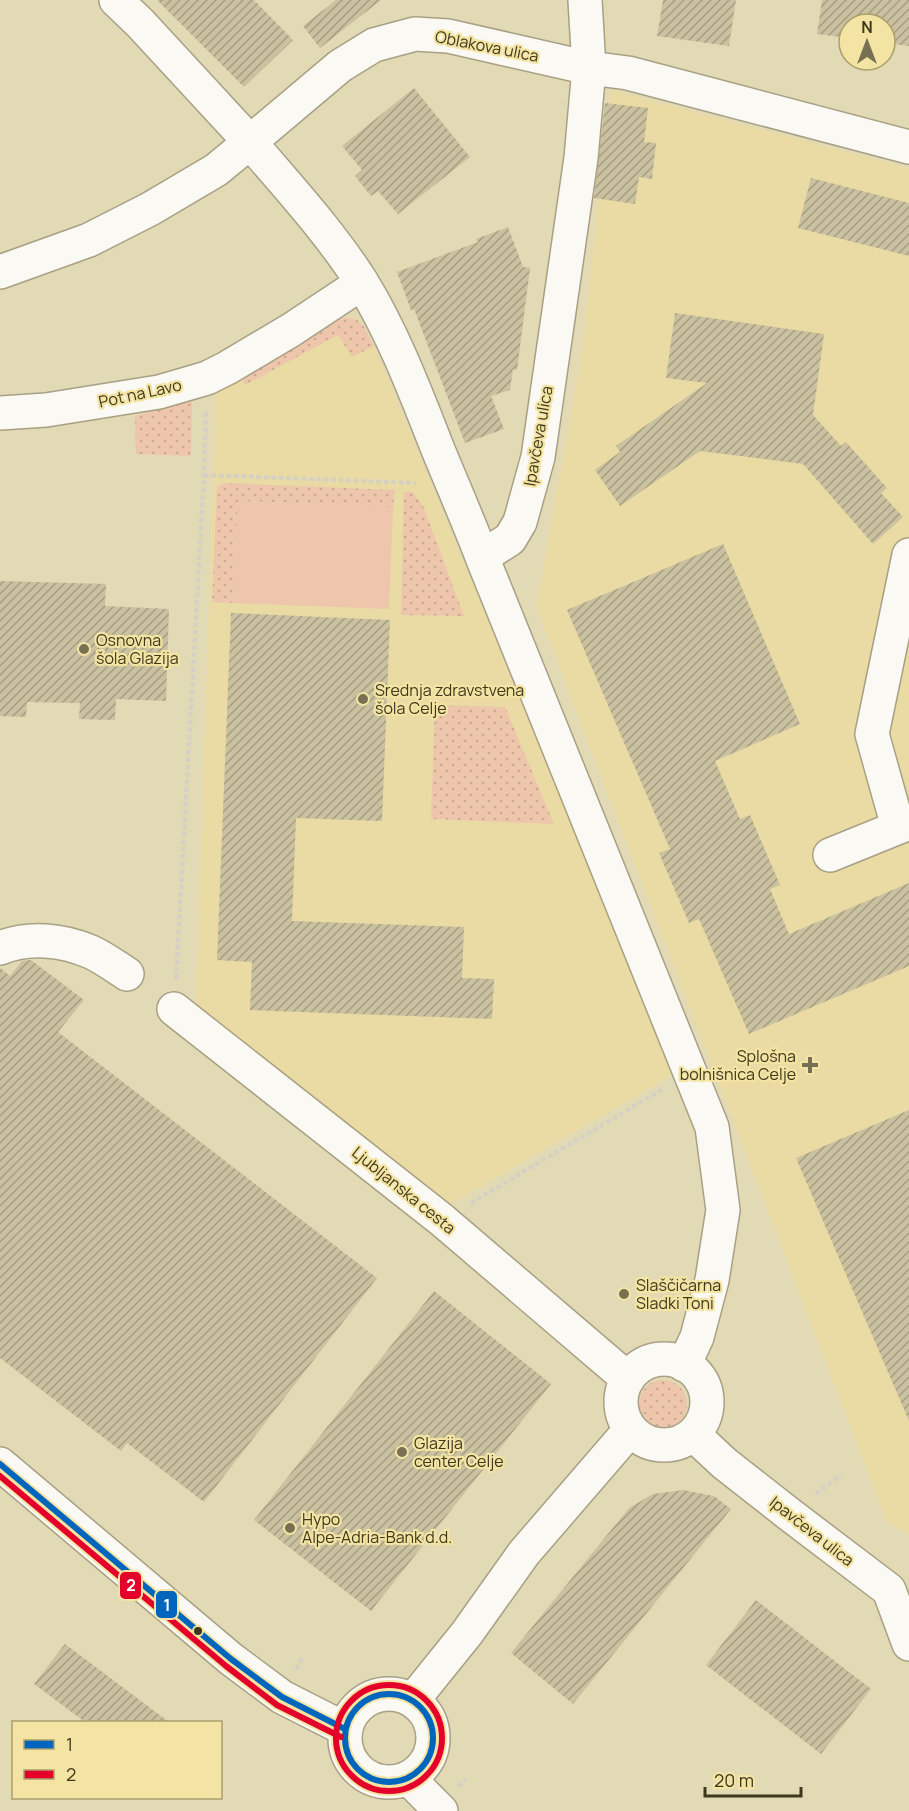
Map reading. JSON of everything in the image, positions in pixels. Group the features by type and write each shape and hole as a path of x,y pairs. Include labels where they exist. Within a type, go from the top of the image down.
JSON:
{"street":[{"path":"116,0 250,142 344,256 382,318 414,389 512,626 712,1127 723,1210 712,1280 697,1338 684,1365"},
{"name":"Ipavčeva ulica","path":"482,557 510,539 520,522 538,457 581,158 589,68 585,0"},
{"name":"Oblakova ulica","path":"0,272 89,240 216,170 340,66 374,45 415,34 448,36 589,68 628,74 909,147"},
{"name":"Pot na Lavo","path":"0,413 46,410 159,392 207,378 291,330 362,283"},
{"path":"830,855 904,825 872,734 909,555"},
{"path":"0,948 27,940 60,943 93,953 127,974"},
{"name":"Ljubljanska cesta","path":"174,1008 442,1220 628,1379"},
{"path":"659,1360 672,1360 684,1365 695,1373 703,1384 706,1411 701,1423 693,1434 681,1442 668,1446 641,1439 630,1430 623,1418 622,1392 628,1379 636,1369 659,1360"},
{"path":"413,1700 467,1633 524,1553 630,1430"},
{"name":"Ipavčeva ulica","path":"693,1434 789,1514 899,1587 909,1644"},
{"path":"0,1464 231,1659 282,1697 345,1729"},
{"path":"393,1694 413,1700 429,1718 434,1741 427,1763 409,1779 384,1783 361,1773 346,1753 345,1729 354,1709 371,1697 393,1694"},
{"path":"409,1779 441,1811"}],"path":[{"path":"174,1008 204,475 207,378"},
{"path":"204,475 452,483"},
{"path":"442,1220 689,1073"}],"shaded area":[{"name":"Splošna bolnišnica Celje","path":"610,90 909,168 909,1535 887,1522 536,607 583,346"},
{"name":"Srednja zdravstvena šola Celje","path":"343,318 354,318 360,321 374,346 676,1073 449,1205 196,1005 216,393"},
{"path":"343,318 360,322 374,346 352,357 338,335 245,385 242,378"},
{"path":"192,399 191,456 136,454 135,416"},
{"path":"225,483 395,490 393,507 238,501 233,603 212,602 217,486"},
{"path":"404,492 413,492 424,508 464,616 401,615"},
{"path":"238,501 393,507 389,609 233,603"},
{"path":"435,705 505,707 554,824 431,819"},
{"path":"658,1380 668,1380 680,1387 687,1399 687,1409 680,1421 668,1428 658,1428 643,1417 639,1409 639,1399 650,1384"}],"building":[{"path":"157,0 254,0 293,40 244,87"},
{"path":"336,0 381,0 320,48 303,26"},
{"path":"663,0 736,0 729,46 657,36"},
{"path":"822,0 909,0 909,46 897,44 897,12 837,12 837,36 817,34"},
{"path":"414,88 470,157 398,214 378,191 371,196 355,176 362,170 342,146"},
{"path":"605,103 648,108 644,142 656,143 652,179 639,177 635,204 594,198"},
{"path":"811,178 909,203 909,256 798,228"},
{"path":"508,227 523,267 530,268 517,370 513,369 510,390 491,396 504,429 465,443 414,309 411,310 397,272 478,242 476,239"},
{"path":"675,313 824,334 813,415 841,446 846,442 887,488 881,493 903,517 873,544 803,464 700,451 620,506 595,470 620,452 616,446 707,383 666,378"},
{"path":"723,544 800,724 715,761 740,819 750,815 780,885 770,889 789,934 909,883 909,966 749,1034 699,919 689,923 659,853 670,849 567,610"},
{"name":"Osnovna šola Glazija","path":"0,581 106,584 105,606 169,609 166,701 116,699 115,720 79,719 80,703 27,702 26,717 0,716"},
{"path":"231,613 390,620 382,821 296,818 292,921 464,927 462,978 494,979 492,1019 250,1010 252,962 217,960"},
{"path":"31,960 84,1000 58,1032 377,1278 204,1502 127,1443 121,1451 0,1358 0,968 10,976 22,961"},
{"path":"909,1110 909,1421 796,1158"},
{"name":"Glazija center Celje","path":"434,1291 551,1384 371,1611 254,1520"},
{"path":"683,1490 714,1496 731,1509 573,1704 511,1653 629,1508 653,1494"},
{"path":"756,1600 871,1689 821,1754 706,1665"},
{"path":"65,1644 168,1721 84,1721 34,1684"}],"transit line":[{"name":"1","path":"0,1464 231,1659 282,1697 345,1729"},
{"name":"2","path":"0,1476 226,1666 277,1705 341,1737"},
{"name":"2","path":"389,1685 409,1689 426,1701 438,1718 442,1738 438,1758 426,1775 409,1787 389,1791 369,1787 352,1775 340,1758 336,1738 340,1718 352,1701 369,1689 389,1685"},
{"name":"1","path":"389,1694 406,1697 420,1707 430,1721 433,1738 430,1755 420,1769 406,1779 389,1782 372,1779 358,1769 348,1755 345,1738 348,1721 358,1707 372,1697 389,1694"}],"place":[{"name":"Osnovna šola Glazija","path":"84,649"},
{"name":"Srednja zdravstvena šola Celje","path":"363,699"},
{"name":"Splošna bolnišnica Celje","path":"810,1065"},
{"name":"Slaščičarna Sladki Toni","path":"624,1294"},
{"name":"Glazija center Celje","path":"402,1452"},
{"name":"Hypo Alpe-Adria-Bank d.d.","path":"290,1528"}]}
